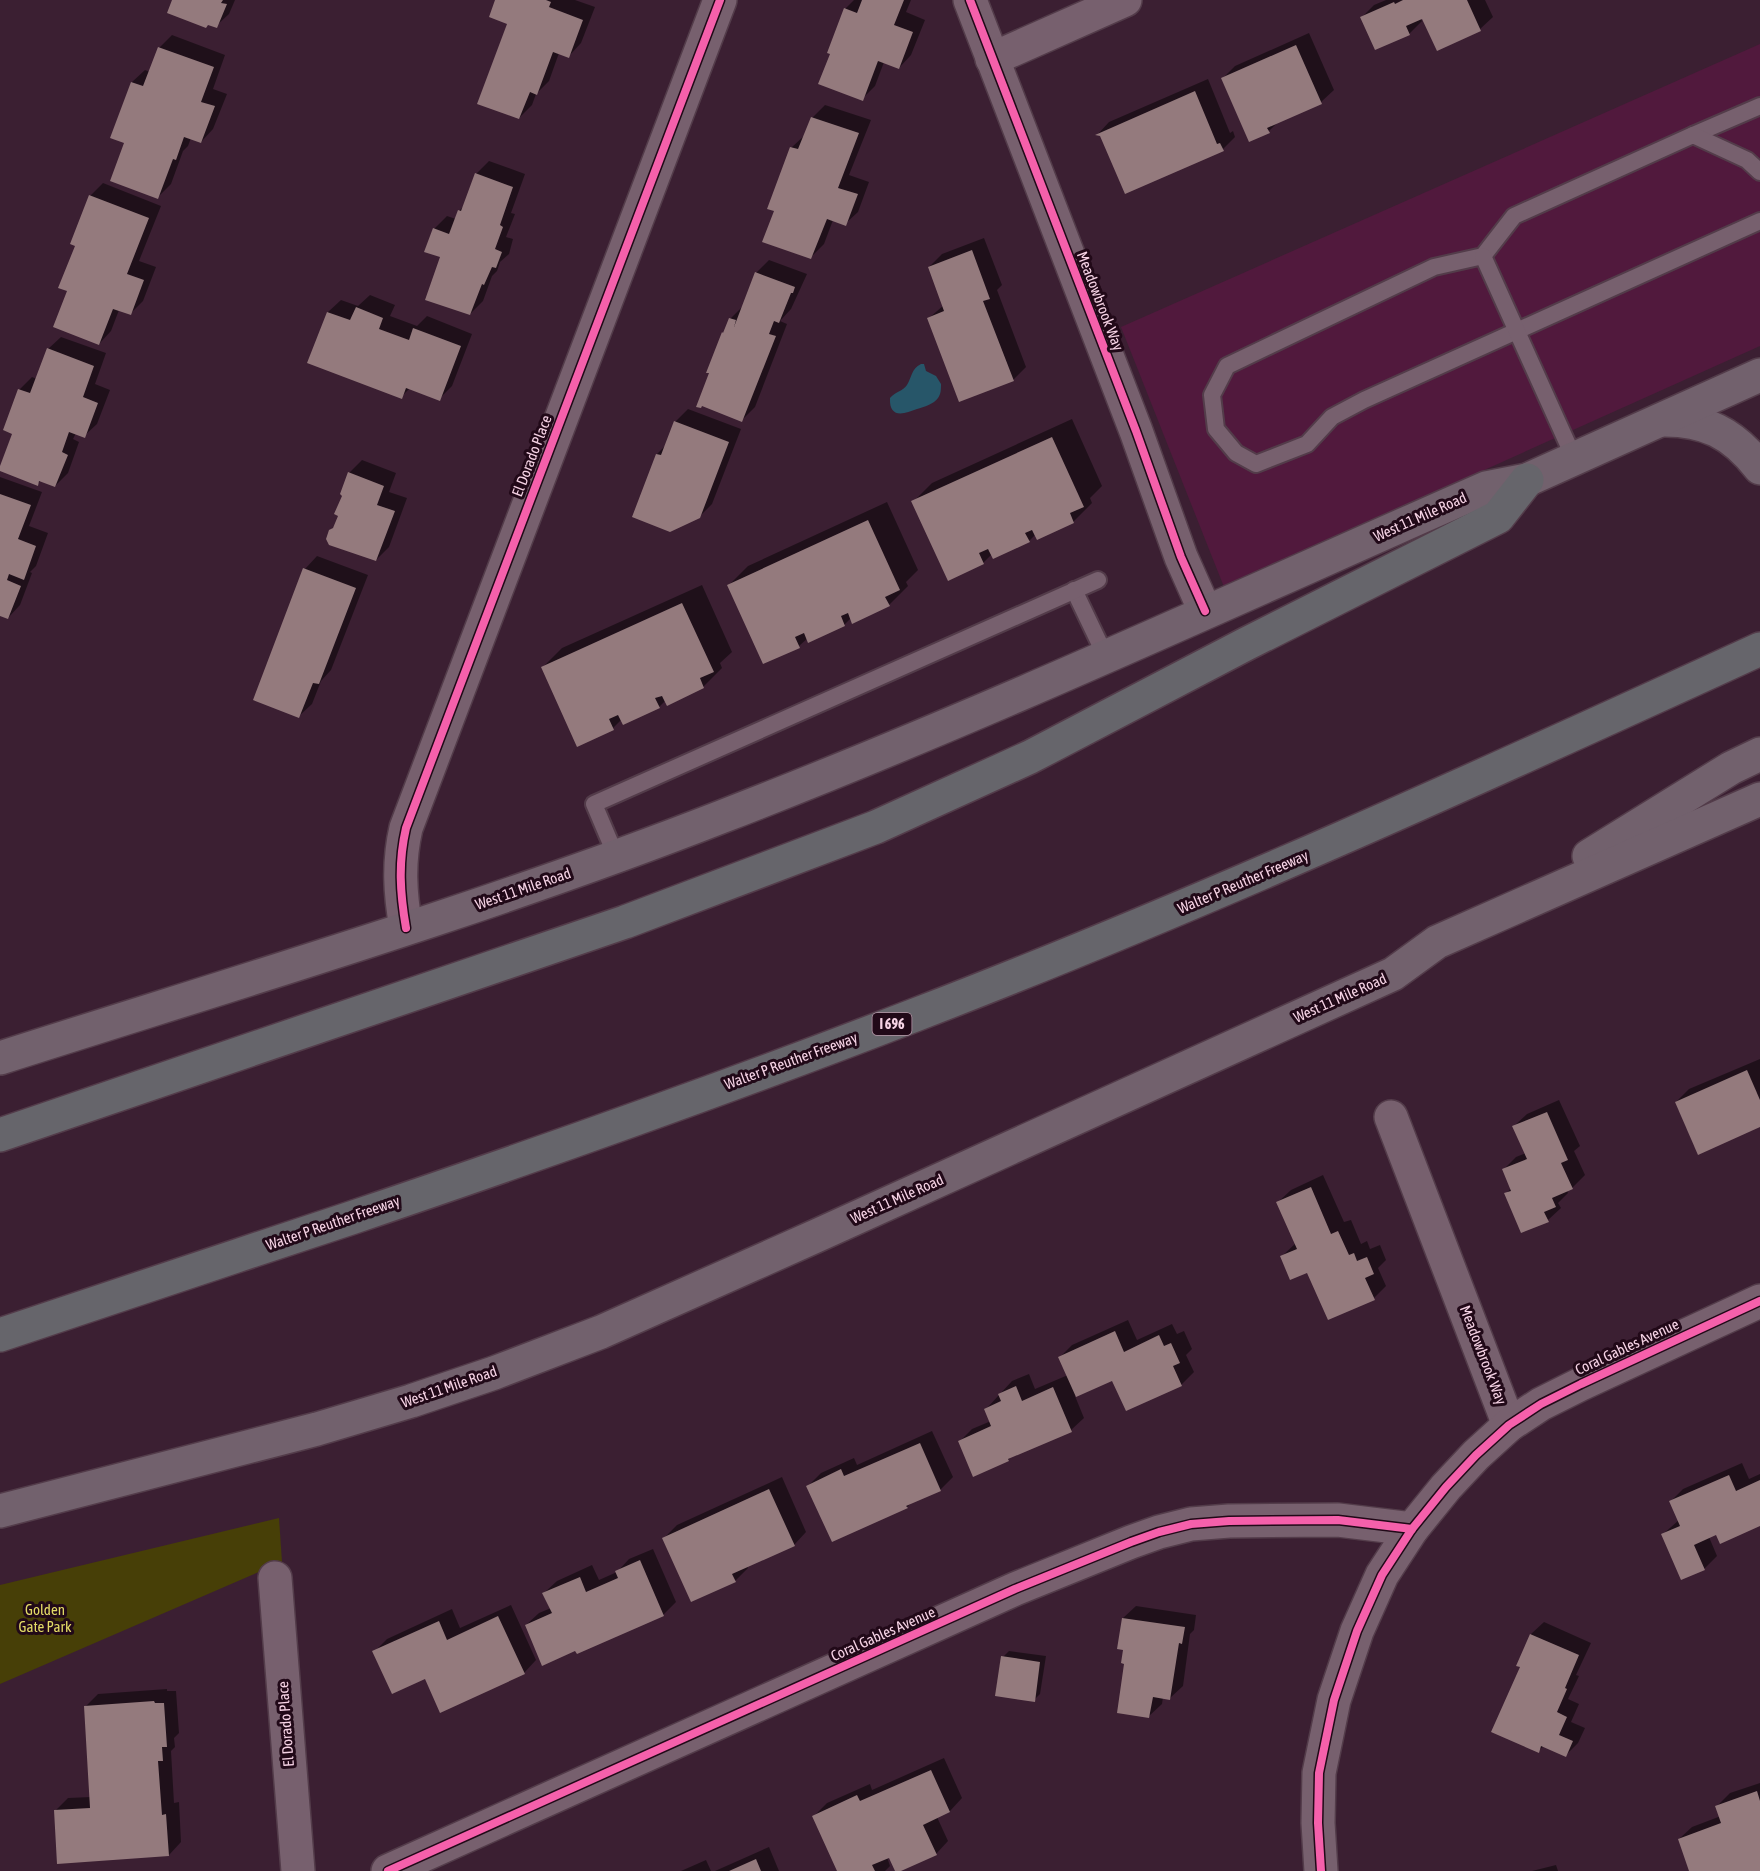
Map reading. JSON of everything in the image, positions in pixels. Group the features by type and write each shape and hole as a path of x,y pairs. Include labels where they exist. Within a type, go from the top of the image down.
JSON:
{"highway":[{"path":"0,1135 625,922 876,827 1030,757 1246,644 1498,517 1527,480"},
{"name":"Walter P Reuther Freeway","path":"0,1335 351,1218 586,1136 915,1015 1181,909 1313,852 1760,649"}],"main road":[{"name":"West 11 Mile Road","path":"0,1058 406,928 717,819 880,754 1106,657 1205,611 1486,488 1527,480 1760,375"},
{"path":"1660,420 1680,420 1713,428 1737,443 1760,468"},
{"path":"1484,922 1731,768 1760,754"},
{"name":"West 11 Mile Road","path":"0,1510 317,1429 494,1373 601,1332 1393,974 1437,942 1760,799"}],"street":[{"name":"El Dorado Place","path":"406,928 400,878 401,850 406,828 720,0"},
{"name":"Meadowbrook Way","path":"970,0 1136,431 1181,557 1205,611"},
{"path":"992,59 1125,0"},
{"name":"Meadowbrook Way","path":"1321,1871 1318,1823 1319,1773 1334,1700 1357,1631 1382,1575 1412,1529 1446,1487 1509,1425 1391,1118"},
{"name":"Coral Gables Avenue","path":"1509,1425 1541,1404 1581,1384 1760,1301"},
{"name":"Coral Gables Avenue","path":"388,1871 1015,1589 1159,1532 1191,1524 1229,1521 1338,1520 1412,1529"},
{"name":"El Dorado Place","path":"275,1578 298,1871"}],"lane":[{"path":"1760,106 1514,216 1483,256 1434,267 1227,366 1212,395 1216,429 1236,453 1256,464 1306,444 1332,417 1364,400 1760,221"},
{"path":"1693,135 1747,160 1760,172"},
{"path":"1483,256 1574,458"},
{"path":"616,856 594,804 1098,580"},
{"path":"1074,590 1106,657"}],"shaded area":[{"path":"1760,44 1760,346 1224,587 1121,327"}],"green space":[{"name":"Golden Gate Park","path":"279,1518 282,1562 0,1684 0,1585"}],"water":[{"path":"924,364 926,371 936,376 941,384 939,396 929,405 907,412 895,412 890,405 890,398 905,387 913,371"}],"building":[{"path":"172,0 223,0 221,3 227,4 217,28 208,25 206,28 167,13"},
{"path":"495,0 546,0 551,2 549,7 583,20 569,58 553,52 537,95 530,92 519,119 477,104 507,24 489,17"},
{"path":"862,0 904,0 894,25 913,32 899,69 878,61 863,101 818,84 844,8 857,13"},
{"path":"1403,0 1467,0 1481,31 1437,51 1422,19 1406,26 1410,35 1375,50 1360,17"},
{"path":"1296,45 1322,104 1267,128 1270,133 1249,142 1221,78"},
{"path":"158,47 214,67 201,102 215,106 201,143 184,137 158,199 110,181 124,143 110,138 131,82 143,86"},
{"path":"1195,91 1217,144 1220,143 1224,151 1125,194 1100,136 1095,135"},
{"path":"811,117 859,133 838,188 858,194 846,226 827,219 811,259 762,242 774,211 767,209 790,147 798,149"},
{"path":"475,173 513,187 500,225 503,227 495,249 502,252 496,268 492,267 484,285 482,284 470,315 425,300 440,257 424,252 433,228 449,234 458,210 461,211"},
{"path":"89,195 149,218 127,274 144,280 131,315 113,309 99,345 53,327 67,291 58,288 75,246 70,244"},
{"path":"972,250 990,299 983,301 1014,381 959,402 927,318 944,311 928,267"},
{"path":"755,272 795,287 779,323 774,321 769,334 776,336 742,422 702,406 701,408 696,407 722,332 729,318 736,320 734,327"},
{"path":"356,307 383,318 379,329 409,340 413,328 461,346 440,401 406,388 402,399 307,363 327,312 350,320"},
{"path":"47,348 94,366 83,397 98,403 85,438 69,432 62,452 68,455 55,487 39,481 38,486 0,471 12,434 3,430 18,389 30,393"},
{"path":"674,421 729,442 700,518 670,532 632,517 656,454 661,455"},
{"path":"1052,437 1084,507 1070,513 1074,523 1037,540 1032,530 1025,533 1030,542 993,559 988,549 979,553 984,564 948,581 911,501"},
{"path":"348,472 384,486 377,505 395,511 376,561 329,545 326,539 338,516 334,514 342,496 340,494"},
{"path":"0,494 31,505 18,539 36,546 24,580 9,574 7,580 21,586 8,619 0,616"},
{"path":"868,520 900,590 885,597 890,606 852,624 848,613 841,616 845,626 808,643 804,633 795,637 800,648 763,664 727,585"},
{"path":"303,568 356,588 319,684 313,683 299,718 253,700"},
{"path":"682,603 714,672 700,678 704,688 667,706 662,696 655,698 660,708 623,725 618,715 609,719 614,730 577,747 541,667"},
{"path":"1747,1070 1760,1100 1760,1127 1698,1155 1675,1102"},
{"path":"1547,1112 1568,1160 1561,1163 1573,1189 1552,1198 1556,1207 1544,1212 1549,1222 1521,1233 1504,1193 1511,1191 1502,1169 1527,1159 1512,1126"},
{"path":"1311,1187 1331,1234 1338,1231 1349,1255 1354,1253 1357,1261 1367,1257 1374,1274 1365,1278 1375,1300 1328,1320 1307,1273 1290,1280 1280,1256 1297,1249 1276,1202"},
{"path":"1115,1331 1124,1352 1159,1335 1164,1346 1171,1343 1180,1363 1173,1366 1182,1386 1126,1411 1112,1381 1076,1397 1058,1357"},
{"path":"1016,1386 1022,1401 1053,1387 1072,1432 1008,1459 1009,1461 973,1477 958,1441 991,1426 984,1409 1001,1401 998,1394"},
{"path":"920,1443 941,1491 832,1542 806,1486 841,1469 844,1476"},
{"path":"1729,1475 1736,1491 1760,1480 1760,1526 1720,1544 1716,1535 1694,1545 1705,1570 1681,1580 1661,1534 1680,1526 1669,1501"},
{"path":"769,1489 795,1546 732,1574 736,1582 691,1602 662,1538"},
{"path":"640,1560 664,1616 577,1654 575,1651 542,1666 525,1625 552,1613 542,1593 580,1577 586,1592 618,1578 615,1571"},
{"path":"498,1616 525,1674 440,1713 425,1679 392,1694 372,1651 439,1621 447,1640"},
{"path":"1122,1618 1185,1627 1182,1644 1179,1643 1170,1700 1153,1697 1149,1718 1117,1713 1124,1664 1121,1663 1123,1650 1117,1649"},
{"path":"1530,1634 1579,1655 1557,1712 1567,1717 1559,1735 1573,1741 1566,1757 1541,1746 1539,1753 1491,1732 1520,1667 1516,1666"},
{"path":"1001,1656 1040,1662 1035,1702 995,1696"},
{"path":"154,1701 164,1703 167,1747 162,1747 163,1761 158,1761 162,1815 166,1814 169,1856 57,1864 54,1810 90,1808 84,1706"},
{"path":"931,1770 950,1812 923,1825 937,1855 901,1871 895,1871 889,1858 872,1865 875,1871 837,1871 812,1816 857,1795 860,1801"},
{"path":"1757,1791 1760,1801 1760,1871 1689,1871 1678,1839 1721,1823 1715,1806"},
{"path":"756,1859 761,1871 729,1871"}],"cycle path":[{"path":"406,928 401,878 406,828 720,0"},
{"path":"970,0 1136,431 1181,557 1205,611"},
{"path":"1321,1871 1318,1823 1319,1773 1334,1700 1357,1631 1382,1575 1412,1529 1476,1455 1509,1425 1541,1404 1760,1301"},
{"path":"388,1871 1015,1589 1159,1532 1191,1524 1229,1521 1338,1520 1412,1529"}]}
